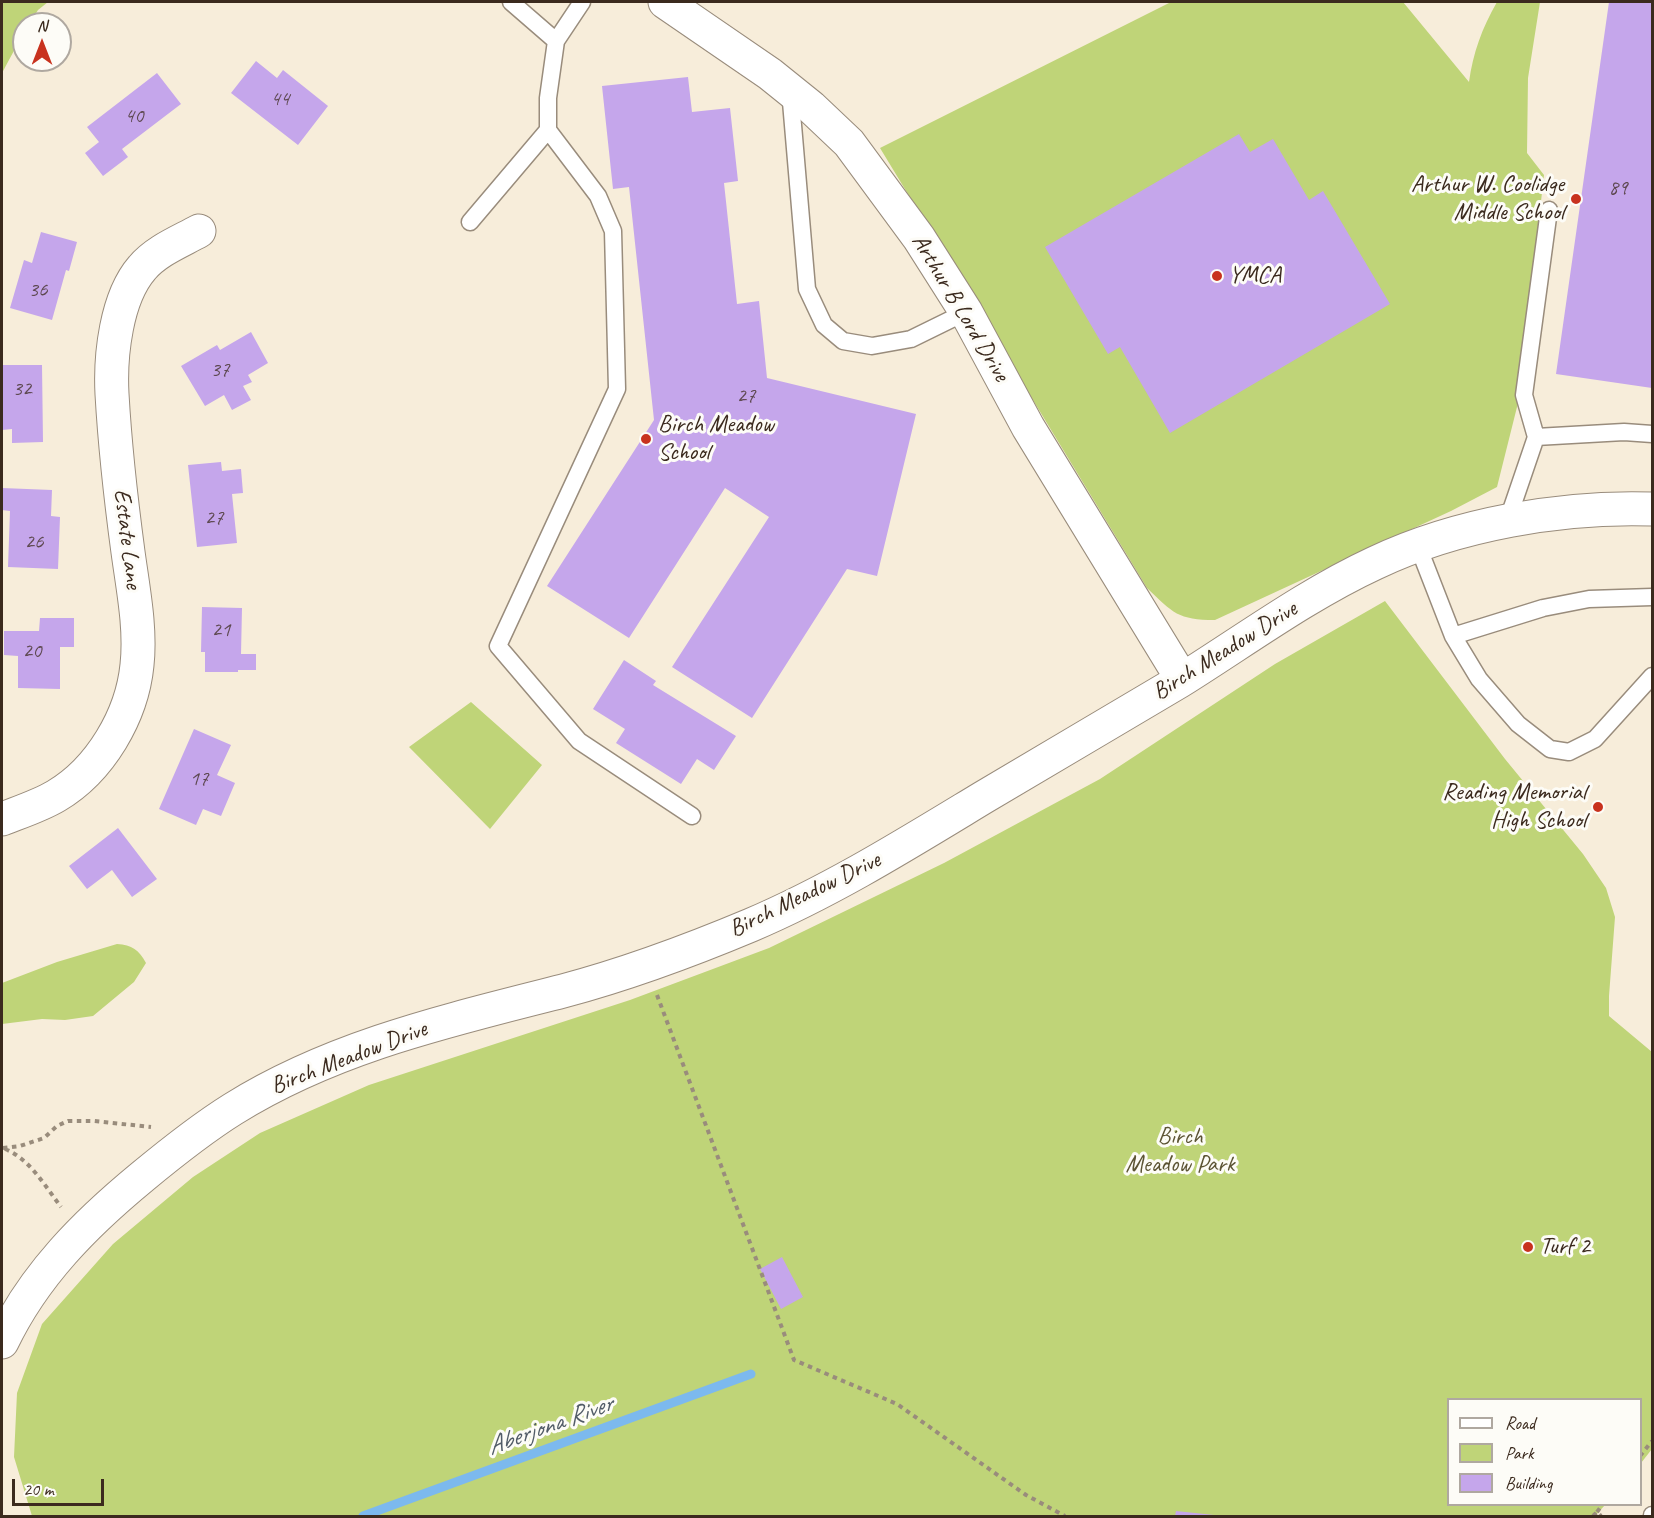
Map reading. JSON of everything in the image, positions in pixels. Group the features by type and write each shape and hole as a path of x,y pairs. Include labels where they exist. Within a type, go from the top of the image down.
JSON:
{"street":[{"name":"Arthur B Lord Drive","path":"665,2 770,74 849,143 919,238 966,312 1028,427 1182,679"},
{"name":"Estate Lane","path":"2,819 38,805 73,784 102,754 129,705 137,666 137,622 114,434 111,376 114,340 120,315 138,273 159,253 199,231"},
{"name":"Birch Meadow Drive","path":"2,1342 33,1286 57,1256 81,1232 134,1184 202,1131 263,1091 355,1051 426,1026 566,990 646,966 748,926 833,885 915,839 1342,580 1376,562 1418,546 1474,529 1507,522 1563,513 1653,509"}],"lane":[{"path":"511,2 556,41"},
{"path":"582,2 556,41 548,98 548,130 598,196 613,231 617,389 498,646 579,741 692,816"},
{"path":"790,90 807,289 824,325 843,341 872,346 912,339 966,312"},
{"path":"470,222 548,130"},
{"path":"1507,522 1536,437 1524,395 1550,210"},
{"path":"1536,437 1624,432 1653,434"},
{"path":"1418,546 1454,636 1479,679 1518,724 1550,749 1569,752 1595,739 1653,676"},
{"path":"1454,636 1543,608 1589,599 1653,597"}],"path":[{"path":"646,966 794,1360 897,1404 1026,1495 1065,1516"},
{"path":"2,1148 20,1146 44,1138 57,1126 68,1121 94,1121 202,1131"},
{"path":"2,1148 16,1153 25,1161 81,1232"},
{"path":"1642,1455 1653,1441"},
{"path":"1595,1514 1601,1516"}],"green space":[{"path":"2,2 48,2 37,12 12,12 12,54 2,73"},
{"path":"1171,2 1403,2 1469,82 1479,41 1497,2 1540,2 1528,78 1527,153 1544,175 1518,403 1497,487 1451,511 1215,620 1192,619 1177,613 1163,604 1147,588 880,148"},
{"name":"Birch Meadow Park","path":"1385,601 1505,759 1583,854 1606,888 1615,917 1609,1016 1652,1052 1652,1449 1642,1462 1642,1398 1447,1398 1447,1506 1604,1506 1595,1516 32,1516 14,1457 17,1393 42,1324 113,1244 193,1177 260,1133 369,1085 630,1000 769,948 944,863 1100,779 1275,664"},
{"path":"471,702 542,765 490,829 409,747"},
{"path":"117,944 134,949 146,963 134,982 93,1016 2,1024 2,983 57,962"}],"building":[{"path":"1609,2 1652,2 1652,388 1556,374"},
{"path":"256,61 277,78 283,70 328,106 298,145 231,93"},
{"path":"157,73 181,104 122,149 128,157 103,176 85,153 99,142 87,127"},
{"path":"688,77 692,112 730,108 738,181 724,183 737,304 759,301 767,378 916,414 877,576 847,569 752,718 672,667 769,517 725,488 629,638 547,586 654,420 629,187 613,189 602,86"},
{"name":"YMCA","path":"1239,134 1250,152 1273,139 1309,200 1323,191 1390,304 1170,433 1120,347 1108,354 1045,247"},
{"path":"41,232 77,242 69,271 66,270 52,320 10,308 24,260 32,263"},
{"path":"251,332 268,363 248,375 252,382 243,386 251,400 232,410 224,395 205,406 181,366 217,345 220,350"},
{"path":"2,365 42,365 43,442 12,443 12,429 2,430"},
{"path":"221,462 222,471 241,469 243,493 232,494 237,543 197,547 188,465"},
{"path":"2,488 52,490 51,516 60,517 58,569 8,567 10,511 2,510"},
{"path":"202,607 242,608 241,654 256,654 256,670 205,672 205,652 201,652"},
{"path":"40,618 74,618 74,647 60,647 60,689 18,688 18,656 4,655 4,631 39,631"},
{"path":"624,660 656,681 653,685 736,736 714,770 697,759 681,784 616,743 625,729 593,709"},
{"path":"194,729 231,745 217,775 235,783 221,816 203,809 196,825 159,809"},
{"path":"118,828 157,879 132,897 112,870 87,889 69,866"},
{"path":"782,1257 803,1297 781,1309 760,1269"},
{"path":"1176,1511 1214,1515 1214,1516 1175,1516"}],"waterway":[{"name":"Aberjona River","path":"363,1516 751,1374"}],"place":[{"name":"Arthur W. Coolidge Middle School","path":"1576,199"},
{"name":"YMCA","path":"1217,276"},
{"name":"Birch Meadow School","path":"646,439"},
{"name":"Reading Memorial High School","path":"1598,807"},
{"name":"Turf 2","path":"1528,1247"}]}
